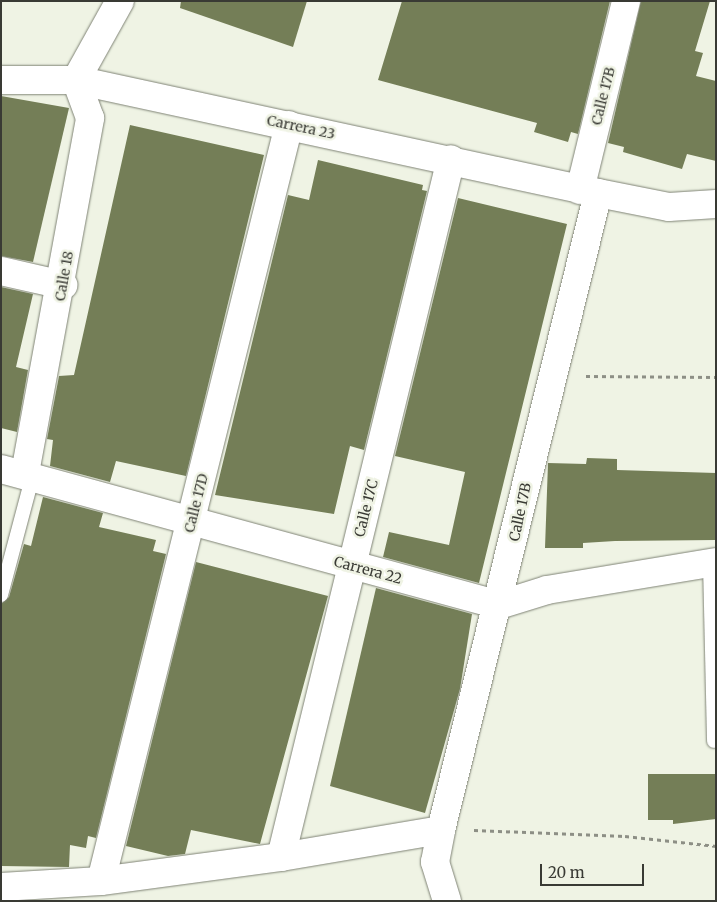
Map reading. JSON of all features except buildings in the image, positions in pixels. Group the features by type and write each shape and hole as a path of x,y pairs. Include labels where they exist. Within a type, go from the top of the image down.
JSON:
{"street":[{"path":"76,80 120,1"},
{"name":"Calle 17B","path":"447,901 435,862 440,830 499,605 589,192 626,1"},
{"name":"Carrera 23","path":"1,80 76,80 451,159 589,192 669,207 716,204"},
{"name":"Calle 18","path":"20,472 63,285 90,118 76,80"},
{"name":"Calle 17D","path":"100,881 289,125"},
{"name":"Calle 17C","path":"281,857 451,159"},
{"path":"1,271 63,285"},
{"name":"Carrera 22","path":"20,472 192,518 352,566 499,605"},
{"path":"499,605 547,590 713,562"},
{"path":"1,886 100,881 281,857 440,830"}],"lane":[{"name":"Calle 18","path":"1,595 20,472"},
{"path":"713,562 714,741"}],"path":[{"path":"550,375 716,377"},
{"path":"440,830 616,836 716,846"}]}
